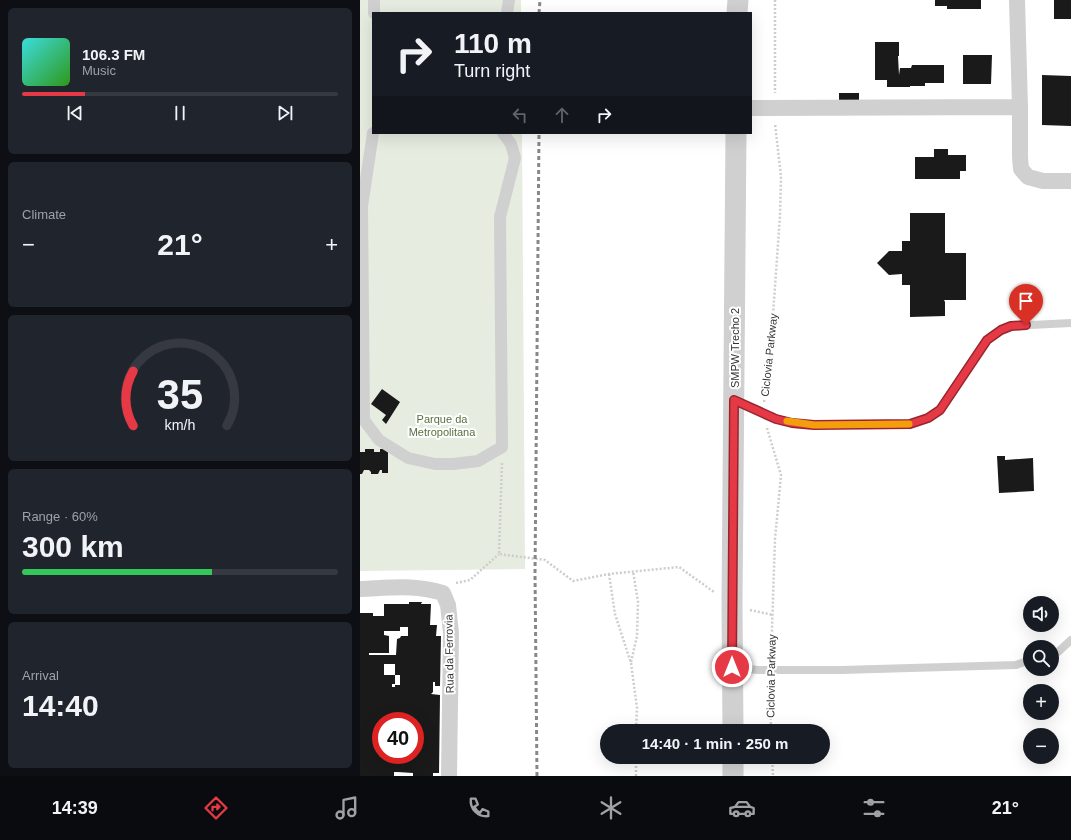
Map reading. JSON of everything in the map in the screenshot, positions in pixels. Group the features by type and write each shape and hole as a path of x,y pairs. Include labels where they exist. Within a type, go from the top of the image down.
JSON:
{"street":[{"path":"374,0 374,12"},
{"path":"507,12 509,0"},
{"path":"737,12 738,0"},
{"path":"1017,0 1021,170 1028,176 1043,181 1071,181"},
{"path":"752,108 1020,107"},
{"path":"373,134 362,206 364,420 379,440 408,458 435,464 453,464 478,461 502,447 500,217 515,158 511,144 504,134"},
{"name":"SMPW Trecho 2","path":"733,724 732,604 736,134"},
{"path":"360,589 416,587 431,589 443,593"},
{"name":"Rua da Ferrovia","path":"443,593 448,605 451,633 449,776"},
{"path":"733,764 733,776"}],"lane":[{"path":"734,400 776,419 792,423 814,425 910,424 928,418 940,410 987,340 1001,330 1011,326 1071,323"},
{"path":"1059,651 1071,640"},
{"path":"732,667 757,670 841,670 1016,665 1023,662"}],"path":[{"name":"Ciclovia Parkway","path":"771,724 769,700 775,539 781,475 762,412 770,357 780,216 781,176 775,126 775,0"},
{"path":"443,593 455,584 470,580 499,554 502,447"},
{"path":"499,554 545,560 573,581 633,571 679,568 732,604 772,615"},
{"path":"631,663 637,636 638,602 633,571"},
{"path":"609,574 615,614 631,663 637,708 636,724"},
{"path":"636,764 636,776"},
{"path":"772,764 773,776"}],"green space":[{"name":"Parque da Metropolitana","path":"360,0 521,0 521,12 372,12 372,134 522,134 525,569 360,571"}],"building":[{"path":"935,0 981,0 981,9 947,9 947,6 935,6"},
{"path":"1054,0 1071,0 1071,19 1054,19"},
{"path":"875,42 899,42 899,75 900,68 911,68 912,65 944,65 944,83 925,83 925,86 887,87 887,80 875,80"},
{"path":"963,55 992,55 991,84 963,84"},
{"path":"1042,75 1071,76 1071,126 1042,125"},
{"path":"839,93 859,93 859,104 839,104"},
{"path":"934,149 948,149 948,155 966,155 966,171 960,171 960,179 915,179 915,157 934,157"},
{"path":"910,213 945,213 945,253 966,253 966,300 944,300 945,316 910,317 910,285 902,285 902,274 889,275 877,263 889,251 902,251 902,241 910,241"},
{"path":"382,389 400,402 386,424 382,420 386,415 371,404"},
{"path":"365,449 374,449 374,452 380,452 380,449 388,449 388,473 382,473 382,470 380,470 378,474 371,474 369,470 364,470 362,474 360,474 360,452 365,452"},
{"path":"997,456 1005,456 1005,460 1033,458 1034,491 999,493"},
{"path":"409,602 422,602 421,604 431,604 430,625 437,625 436,636 441,636 440,686 435,686 435,682 433,682 433,692 431,694 440,695 439,773 433,773 433,776 413,776 413,773 394,772 394,776 360,776 360,613 373,613 373,616 384,616 384,604 409,604","holes":["400,627 408,627 408,636 401,636 397,639 396,655 369,655 369,653 389,653 389,636 384,635 384,631 400,631","384,664 395,664 395,675 384,675","395,675 400,675 400,685 395,685 395,687 392,687 392,684 395,684"]}],"railway":[{"path":"539,12 540,0"},
{"path":"537,776 535,573 539,134"}],"slow traffic":[{"path":"787,421 792,423 814,425 909,424"}],"route":[{"path":"732,667 734,400 776,419 792,423 814,425 910,424 928,418 940,410 987,340 1001,330 1011,326 1026,325"}]}
